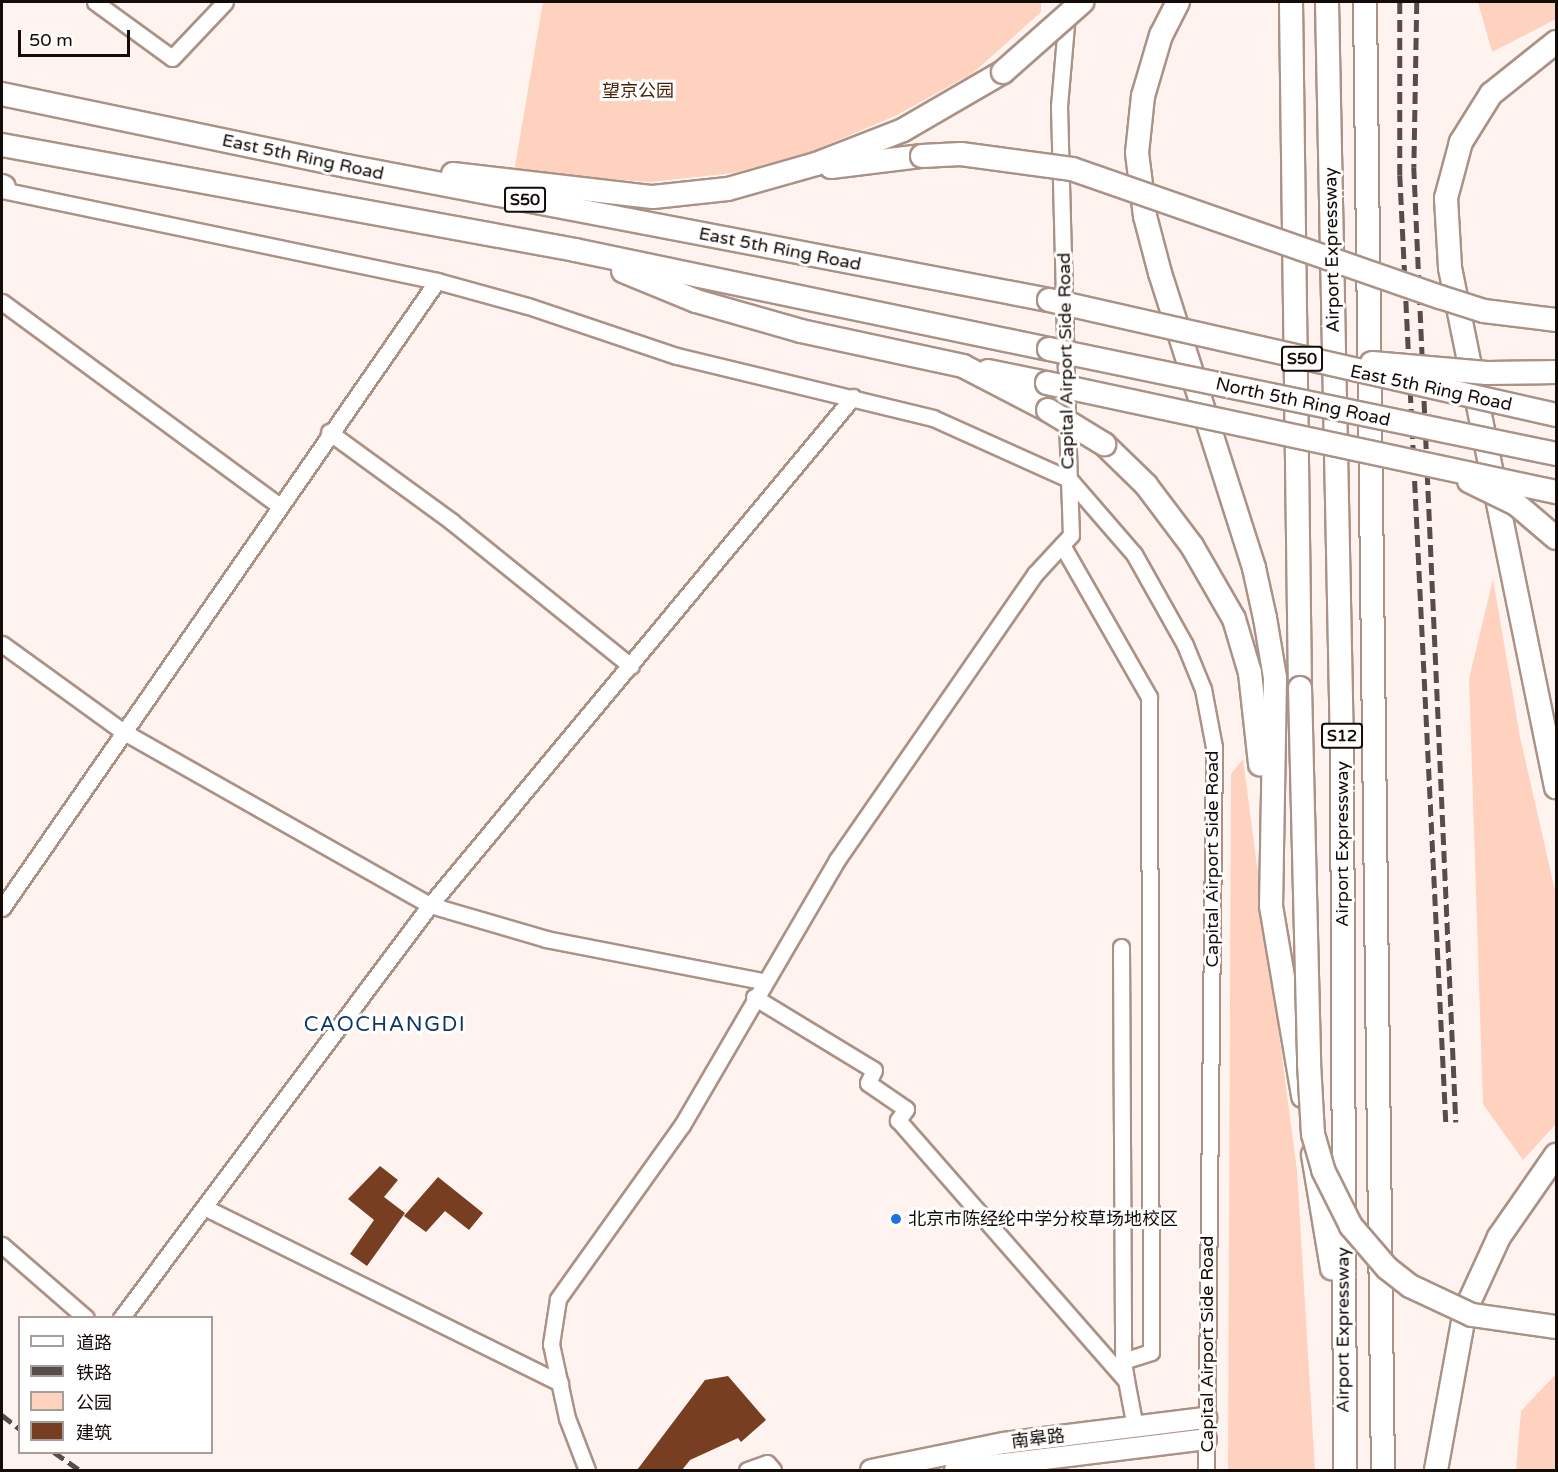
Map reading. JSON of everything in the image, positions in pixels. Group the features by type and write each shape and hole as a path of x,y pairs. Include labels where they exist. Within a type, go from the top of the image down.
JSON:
{"highway":[{"path":"347,166 527,180 653,197 728,189 790,172 903,130 1003,72 1082,2"},
{"path":"1178,2 1161,35 1143,96 1137,153 1145,216 1160,273 1254,568 1265,618 1275,678 1271,906"},
{"path":"1291,2 1300,688 1309,1063 1313,1134 1323,1170 1351,1226 1387,1268 1410,1286 1472,1315 1557,1327"},
{"name":"Airport Expressway","path":"1327,2 1342,750 1345,1470"},
{"name":"Airport Expressway","path":"1365,2 1383,1470"},
{"path":"1557,42 1491,94 1461,142 1446,198 1450,268 1557,787"},
{"name":"East 5th Ring Road","path":"2,94 347,166 1049,300 1557,415"},
{"name":"S50","path":"2,145 575,250"},
{"path":"790,172 922,156 961,154 1072,169 1440,297 1484,310 1557,320"},
{"path":"575,250 696,301 801,331 1557,492"},
{"name":"North 5th Ring Road","path":"575,250 1557,454"},
{"path":"1280,354 1487,373 1557,372"},
{"path":"963,366 1047,410 1104,444 1146,485 1192,546 1234,619 1250,673 1258,731 1271,906 1343,1332"},
{"path":"1438,465 1516,504 1557,538"},
{"path":"1436,1470 1465,1311 1499,1237 1557,1155"}],"main road":[{"name":"南皋路","path":"872,1470 1004,1443 1206,1418"},
{"name":"南皋路","path":"955,1470 1206,1439"}],"street":[{"path":"95,2 172,58 225,2"},
{"name":"Capital Airport Side Road","path":"1067,2 1059,106 1069,479 1134,554 1185,645 1203,689 1214,747 1206,1470"},
{"path":"2,188 437,281 677,356 933,418 1069,479 1071,535 1029,584 844,851 763,981 682,1125 558,1299 551,1344 560,1383 587,1470"},
{"path":"2,908 278,505 437,281"},
{"path":"2,302 278,505"},
{"path":"122,1316 206,1208 430,905 853,397"},
{"path":"329,432 451,521 631,666"},
{"path":"1062,544 1149,697 1151,1352 1123,1360"},
{"path":"2,644 122,731 430,905 546,939 763,981"},
{"path":"1121,947 1123,1360 1135,1427"},
{"path":"754,997 874,1070 868,1083 906,1108 898,1120 1126,1380"},
{"path":"206,1208 560,1383"},
{"path":"2,1245 85,1316"},
{"path":"747,1470 767,1463 773,1470"}],"green space":[{"name":"望京公园","path":"543,2 1041,2 1041,12 973,73 895,116 810,152 733,173 650,182 514,172"},
{"path":"1478,2 1556,2 1556,19 1492,52"},
{"path":"1493,579 1520,737 1556,895 1556,1124 1523,1160 1483,1104 1469,679"},
{"path":"1243,759 1297,1171 1315,1470 1228,1470 1231,774"},
{"path":"1556,1374 1556,1470 1516,1470 1521,1411"}],"building":[{"path":"380,1166 398,1180 384,1197 405,1213 367,1266 350,1254 374,1220 348,1199"},
{"path":"438,1177 483,1213 469,1230 445,1211 426,1232 404,1216"},
{"path":"728,1376 766,1420 741,1442 738,1438 690,1460 682,1470 637,1470 705,1380"}],"railway":[{"path":"1400,2 1400,175 1446,1123"},
{"path":"1417,2 1414,167 1456,1122"},
{"path":"2,1415 18,1427"},
{"path":"57,1454 80,1470"}],"place":[{"name":"北京市陈经纶中学分校草场地校区","path":"896,1219"}],"district":[{"name":"CAOCHANGDI","path":"385,1025"}]}
